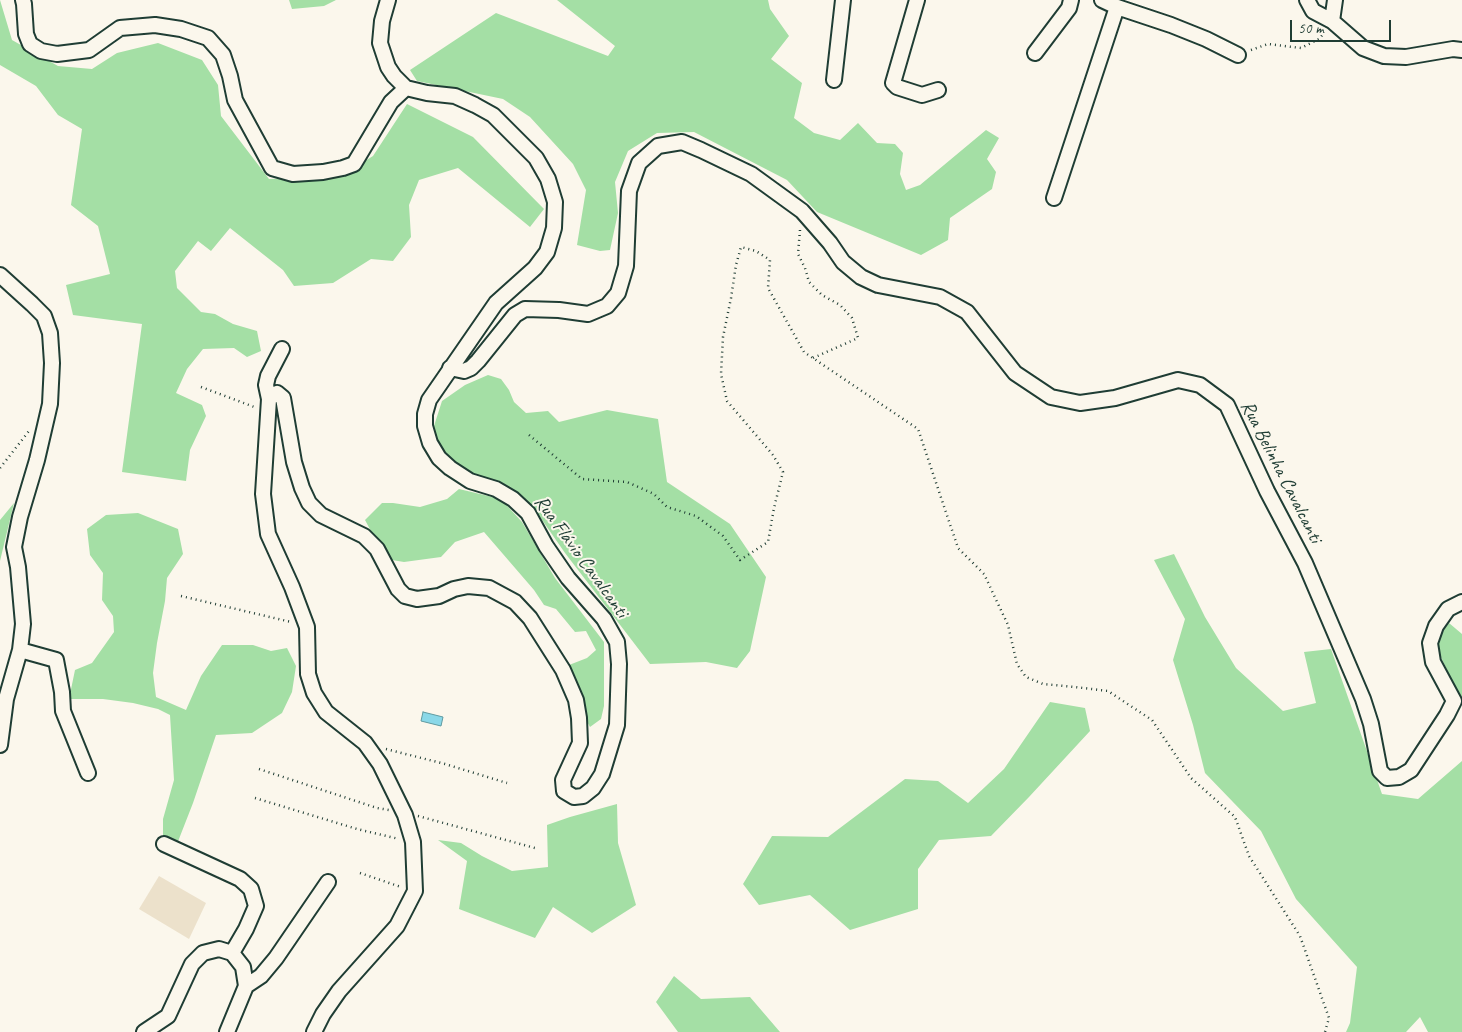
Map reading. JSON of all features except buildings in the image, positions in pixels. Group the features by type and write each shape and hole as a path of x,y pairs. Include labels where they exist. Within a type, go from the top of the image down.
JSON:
{"street":[{"path":"22,0 24,4 26,34 30,44 41,51 57,54 89,50 120,28 155,25 181,29 208,38 223,55 235,100 272,168 293,174 324,172 354,164 390,102 406,88 388,67 380,43 382,20 388,0"},
{"path":"834,80 843,0"},
{"path":"916,0 893,83 922,95 938,90"},
{"path":"1035,54 1069,8 1071,0"},
{"path":"1102,0 1206,39 1238,55"},
{"path":"1307,0 1314,11 1332,21 1363,48 1384,56 1406,57 1453,49 1462,50"},
{"path":"1332,21 1335,0"},
{"path":"1054,198 1117,7"},
{"name":"Rua Flávio Cavalcanti","path":"268,406 277,393 283,398 294,462 309,503 321,515 364,536 377,549 398,589 405,596 417,600 439,596 454,589 468,586 489,588 515,602 530,618 563,670 576,700 580,743 563,780 564,791 574,797 583,796 593,788 602,774 616,725 619,664 617,642 604,619 568,578 546,546 528,513 513,499 496,489 470,481 450,468 439,458 430,443 425,426 425,414 429,400 496,302 535,268 547,252 554,228 555,202 548,179 536,158 493,115 455,96 421,92 406,88"},
{"name":"Rua Belinha Cavalcanti","path":"450,368 464,370 471,368 515,315 525,309 559,310 588,314 607,306 618,293 626,266 629,190 639,163 658,146 682,142 751,174 802,211 830,243 842,262 861,277 878,285 940,297 967,312 1015,373 1050,397 1080,403 1115,398 1178,380 1200,385 1227,405 1305,563 1363,699 1371,724 1380,771 1388,778 1399,777 1410,770 1447,715 1454,701 1433,662 1430,643 1436,626 1448,609 1462,602"},
{"path":"0,275 44,316 50,333 52,363 50,404 37,460 20,517 14,547 18,568 23,624 20,650 6,699 0,745"},
{"path":"282,350 268,376 266,385 268,406 263,494 268,534 292,587 307,627 308,674 314,693 326,712 365,744 380,764 404,813 413,842 415,891 397,926 339,991 323,1014 314,1032"},
{"path":"20,650 56,660 62,692 63,711 88,773"},
{"path":"164,844 240,880 251,889 256,906 246,929 232,953"},
{"path":"246,986 261,976 276,958 328,882"},
{"path":"144,1032 168,1016 192,964 203,953 219,949 232,953 243,967 246,986 228,1032"}],"path":[{"path":"1238,55 1268,44 1301,48 1320,39 1332,21"},
{"path":"802,211 798,254 806,268 809,282 822,295 840,305 852,318 858,338 813,358"},
{"path":"529,434 582,479 627,482 654,494 667,507 696,516 723,536 740,560 768,542 783,472 773,455 727,401 720,374 723,337 741,247 756,251 770,260 768,288 804,352 918,429 958,548 984,574 1008,625 1017,664 1026,677 1042,684 1108,691 1152,720 1191,778 1235,818 1249,856 1300,936 1329,1018 1325,1032"},
{"path":"201,387 268,406"},
{"path":"0,468 33,426"},
{"path":"182,596 307,627"},
{"path":"365,744 445,764 507,783"},
{"path":"260,769 377,808 404,813 535,848"},
{"path":"255,798 357,828 413,842"},
{"path":"360,873 415,891"}],"shaded area":[{"path":"159,876 206,903 189,939 139,909"}],"green space":[{"path":"0,0 12,40 58,66 92,69 117,53 158,43 202,60 218,85 221,116 269,179 341,176 373,156 407,104 473,137 544,209 530,227 458,168 419,180 409,205 411,237 393,261 371,259 333,283 294,286 283,270 230,228 211,251 198,241 175,271 177,288 201,312 215,314 233,324 257,331 261,351 247,357 234,348 203,349 187,369 176,393 202,405 206,416 190,450 186,481 122,472 142,324 73,315 66,285 110,274 98,226 71,205 82,129 58,115 36,86 0,65"},
{"path":"289,0 336,0 324,6 292,9"},
{"path":"557,0 768,0 770,9 789,36 771,59 802,83 794,118 814,133 840,140 858,123 877,143 895,144 903,153 900,174 906,190 920,185 986,130 999,138 987,159 996,172 992,189 950,218 948,240 921,255 817,212 787,180 694,132 657,133 628,151 615,182 618,213 610,250 600,251 577,245 586,190 573,164 530,117 503,99 417,81 410,70 496,13 608,56 615,46"},
{"path":"488,375 501,379 509,390 514,402 526,413 548,411 559,422 607,410 658,419 667,482 730,524 766,577 750,651 737,668 706,662 650,664 565,553 533,507 503,483 481,478 460,470 445,456 433,429 442,401 465,385"},
{"path":"459,489 501,499 522,522 555,578 604,642 604,706 601,719 590,727 584,716 569,665 587,658 596,650 586,631 575,632 556,609 544,605 534,590 484,532 455,542 441,557 404,562 386,559 365,520 382,503 420,507 447,499"},
{"path":"14,503 0,561 0,520"},
{"path":"138,513 178,529 183,554 167,578 153,673 156,697 186,710 201,676 222,645 253,645 271,651 287,648 296,666 292,692 282,713 252,733 216,735 177,844 163,840 163,819 174,780 170,715 158,709 133,703 103,699 69,699 75,670 92,663 114,632 113,616 102,600 103,573 90,555 87,529 106,515"},
{"path":"1174,554 1205,617 1236,668 1283,711 1316,703 1304,652 1331,649 1382,794 1418,799 1462,761 1462,1032 1428,1032 1420,1017 1406,1032 1346,1032 1350,1023 1357,967 1296,899 1261,831 1205,773 1193,725 1173,660 1185,619 1154,560"},
{"path":"1449,623 1462,634 1462,703 1434,642"},
{"path":"1050,702 1085,708 1090,731 991,836 939,840 918,869 918,909 850,930 810,895 759,905 743,884 772,836 828,837 905,779 938,781 968,803 1004,769"},
{"path":"617,804 618,843 636,905 592,933 553,907 535,938 459,909 467,861 438,840 461,843 512,871 548,867 547,825"},
{"path":"674,976 701,999 750,997 780,1032 678,1032 656,1002"}],"water":[{"path":"423,712 443,717 441,726 421,721"}]}
